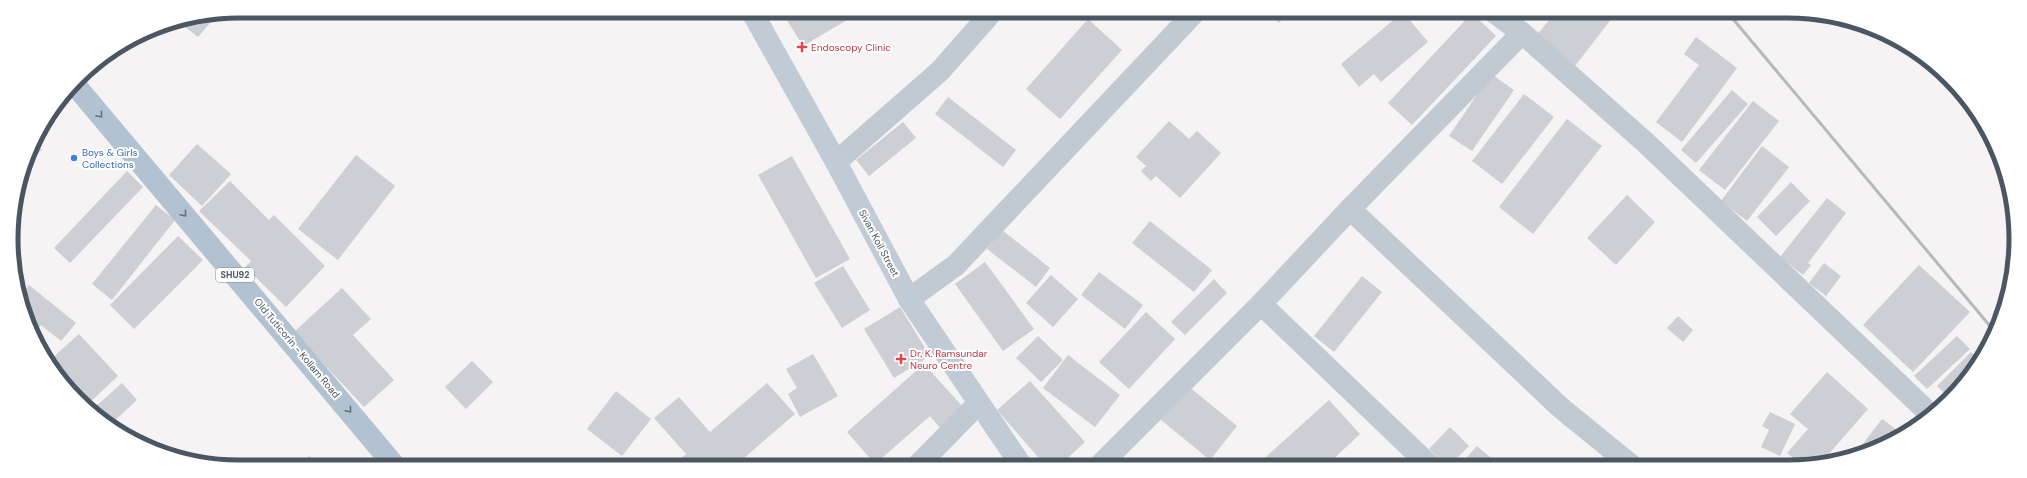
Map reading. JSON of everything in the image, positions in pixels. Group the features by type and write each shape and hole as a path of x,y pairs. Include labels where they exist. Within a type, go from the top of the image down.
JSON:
{"main road":[{"name":"Old Tuticorin - Kollam Road","path":"78,88 387,460"}],"street":[{"name":"Sivan Koil Street","path":"755,18 836,162 909,299 1018,460"},
{"path":"836,162 940,71 987,18"},
{"path":"909,299 956,265 1189,18"},
{"path":"1502,18 1522,33 1646,144 1927,411"},
{"path":"1105,460 1261,304 1350,209 1522,33"},
{"path":"1350,209 1561,408 1625,460"},
{"path":"1261,304 1424,460"},
{"path":"923,460 979,404"}],"building":[{"path":"786,18 846,18 847,20 803,46"},
{"path":"1274,18 1283,18 1279,23"},
{"path":"1396,18 1408,18 1428,42 1381,82 1374,74 1359,87 1341,64"},
{"path":"1467,18 1477,18 1496,36 1412,125 1388,103"},
{"path":"1551,18 1612,18 1575,66 1536,36"},
{"path":"1088,19 1122,50 1060,119 1026,89"},
{"path":"213,20 198,37 183,26"},
{"path":"1696,37 1737,68 1682,142 1656,122 1699,65 1684,54"},
{"path":"1491,74 1514,90 1472,151 1449,136"},
{"path":"1732,90 1748,104 1696,163 1681,150"},
{"path":"1524,94 1554,117 1502,184 1472,161"},
{"path":"948,97 1016,150 1003,167 935,114"},
{"path":"1753,101 1779,121 1725,190 1699,170"},
{"path":"1567,119 1602,146 1533,234 1499,207"},
{"path":"1169,121 1189,139 1197,131 1221,153 1180,198 1156,176 1151,181 1141,171 1146,166 1136,157"},
{"path":"903,122 916,138 869,176 856,160"},
{"path":"197,144 231,174 202,206 169,175"},
{"path":"39,146 42,150 34,156"},
{"path":"1762,146 1789,167 1747,221 1721,201"},
{"path":"356,155 395,186 338,260 298,229"},
{"path":"792,156 850,259 816,278 758,175"},
{"path":"127,171 143,187 70,263 54,248"},
{"path":"230,181 269,220 274,215 325,266 286,307 245,267 251,261 199,211"},
{"path":"1791,182 1810,201 1776,236 1757,217"},
{"path":"1627,195 1655,222 1616,265 1587,238"},
{"path":"1827,198 1846,213 1808,263 1811,265 1803,275 1780,257"},
{"path":"156,205 175,220 112,300 92,284"},
{"path":"1150,221 1212,270 1194,292 1132,243"},
{"path":"1002,230 1050,268 1036,287 987,249"},
{"path":"178,236 203,260 134,329 110,305"},
{"path":"985,262 1034,329 1003,351 955,284"},
{"path":"1824,263 1841,276 1826,296 1809,283"},
{"path":"1919,265 1970,312 1913,372 1863,325"},
{"path":"843,266 870,310 842,328 814,283"},
{"path":"1099,272 1143,305 1125,329 1081,295"},
{"path":"1051,275 1078,299 1053,327 1026,303"},
{"path":"1362,276 1382,292 1334,352 1314,336"},
{"path":"1214,279 1227,293 1185,335 1171,322"},
{"path":"29,285 76,323 61,341 41,325 37,329 24,291"},
{"path":"342,288 371,319 353,335 394,380 364,407 294,332"},
{"path":"900,307 930,356 894,378 864,329"},
{"path":"1146,312 1175,339 1129,389 1099,362"},
{"path":"1678,316 1693,330 1683,342 1667,328"},
{"path":"79,334 118,376 90,402 73,385 53,358"},
{"path":"1038,336 1063,360 1041,382 1016,358"},
{"path":"1957,336 1970,349 1927,389 1914,376"},
{"path":"1971,352 1975,357 1972,362 1945,394 1937,386"},
{"path":"813,354 838,396 800,417 788,394 797,388 786,369"},
{"path":"1068,355 1120,395 1095,427 1043,388"},
{"path":"472,361 493,382 466,409 445,387"},
{"path":"924,364 963,407 940,428 930,416 880,460 872,460 847,432"},
{"path":"1827,372 1868,409 1828,455 1829,456 1802,460 1796,460 1787,453 1808,429 1790,414"},
{"path":"1030,381 1085,442 1065,460 1041,460 997,410"},
{"path":"122,383 137,400 114,421 95,407"},
{"path":"767,383 795,414 742,460 679,460 686,454 654,418 679,397 710,432"},
{"path":"1188,386 1237,426 1210,460 1161,420"},
{"path":"616,391 651,419 622,456 587,429"},
{"path":"1329,400 1360,434 1332,460 1263,460"},
{"path":"1770,412 1795,424 1780,456 1761,447 1769,430 1762,426"},
{"path":"1882,419 1897,430 1873,443 1860,448"},
{"path":"1450,427 1469,446 1455,460 1440,460 1429,449"},
{"path":"1477,446 1493,460 1464,460"},
{"path":"309,456 313,460 305,460"}],"railway":[{"path":"1732,18 1991,327"}],"place":[{"name":"Endoscopy Clinic","path":"802,47"},
{"name":"Boys & Girls Collections","path":"74,158"},
{"name":"Dr. K. Ramsundar Neuro Centre","path":"901,359"}]}
